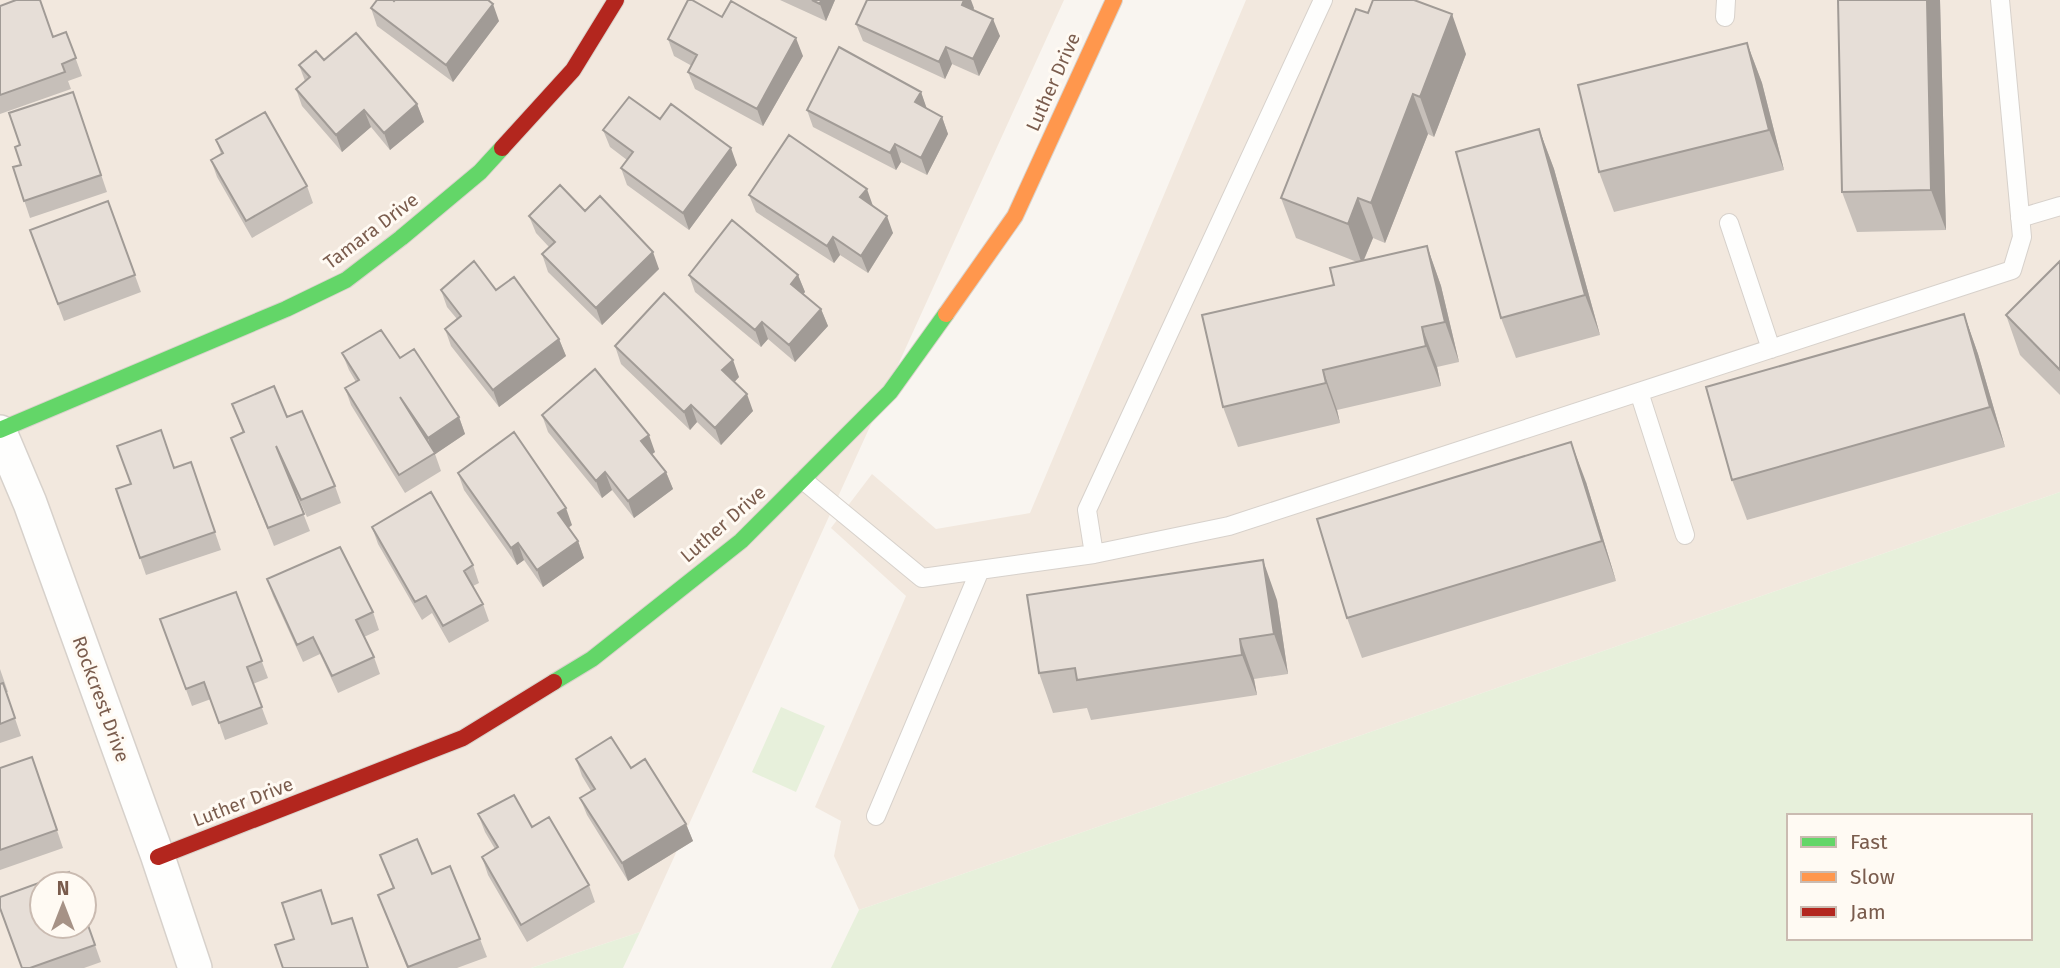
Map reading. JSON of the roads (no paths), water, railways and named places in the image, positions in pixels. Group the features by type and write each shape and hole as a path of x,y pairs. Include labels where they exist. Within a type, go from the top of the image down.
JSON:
{"street":[{"name":"Tamara Drive","path":"0,431 286,309 346,280 480,172 573,70 616,0"},
{"name":"Luther Drive","path":"158,857 463,738 592,659 741,541 890,392 1016,216 1114,0"},
{"name":"Rockcrest Drive","path":"0,431 30,503 158,857 195,968"}],"lane":[{"path":"1094,554 1087,510 1323,0"},
{"path":"803,480 922,578 1094,554 1229,526 2012,270 2022,237 2000,0"},
{"path":"2020,218 2060,206"},
{"path":"1728,223 1771,349"},
{"path":"1639,392 1685,536"},
{"path":"876,816 980,570"}]}
